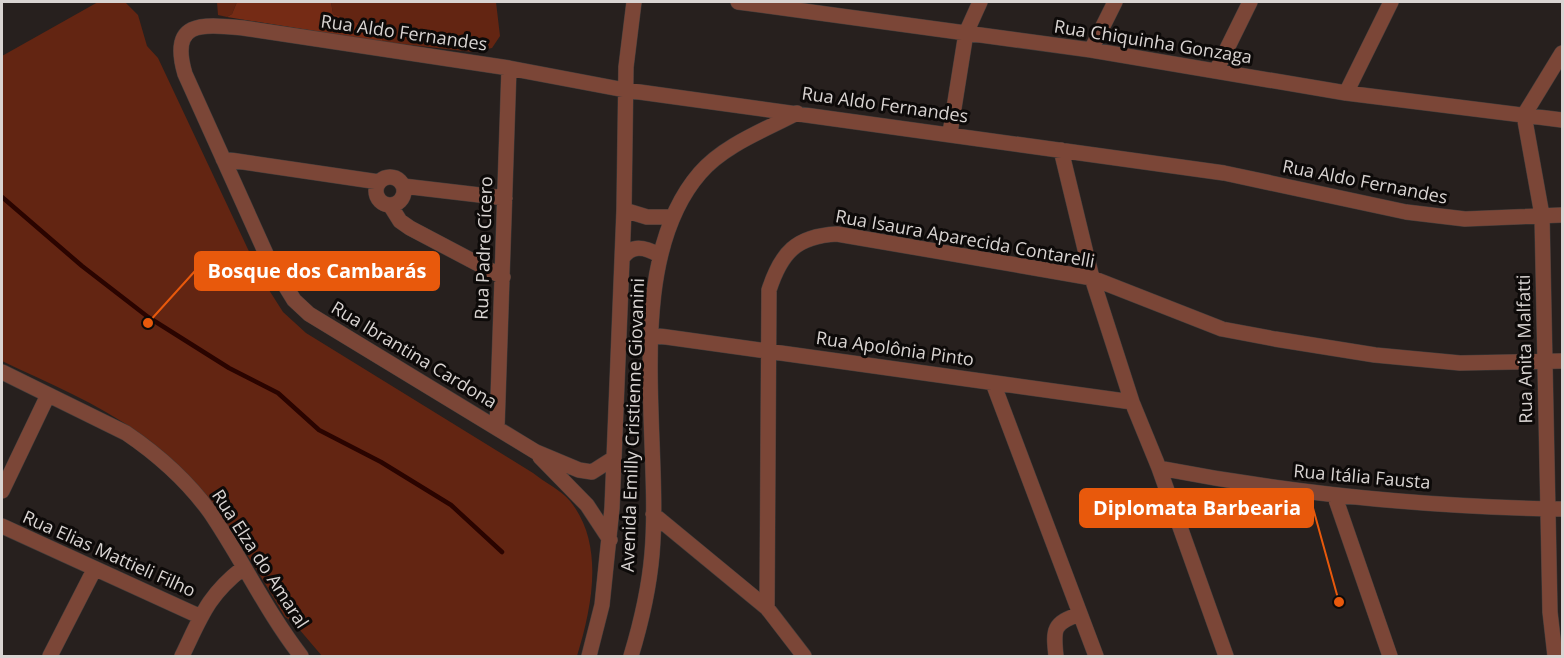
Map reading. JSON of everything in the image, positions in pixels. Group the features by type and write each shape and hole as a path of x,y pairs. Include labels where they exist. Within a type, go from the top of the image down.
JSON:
{"street":[{"name":"Avenida Emilly Cristienne Giovanini","path":"589,657 602,605 609,540 624,210 625,90 634,2"},
{"name":"Rua Chiquinha Gonzaga","path":"738,2 780,5 845,17 1091,50 1346,93 1563,120"},
{"path":"845,17 852,2"},
{"path":"950,134 966,33 980,2"},
{"path":"1091,50 1115,2"},
{"path":"1216,71 1250,2"},
{"path":"1346,93 1391,2"},
{"name":"Rua Aldo Fernandes","path":"201,26 243,28 509,68 625,90 1224,173 1406,213 1465,219 1542,214 1563,215"},
{"name":"Rua Ibrantina Cardona","path":"201,26 186,32 181,39 179,52 185,74 267,256 294,300 309,314 536,452 579,470 592,472 602,468 614,458"},
{"path":"1524,115 1563,52"},
{"name":"Rua Padre Cícero","path":"497,428 509,68"},
{"name":"Avenida Emilly Cristienne Giovanini","path":"631,657 646,594 652,553 652,335 659,255 671,217 685,192 702,170 728,150 797,114"},
{"name":"Rua Anita Malfatti","path":"1524,115 1542,214 1546,361 1546,508 1550,612 1555,657"},
{"path":"1061,150 1092,278 1132,402 1159,468 1226,657"},
{"path":"223,159 379,182 392,177 403,186 505,198"},
{"path":"379,182 376,195 381,203 390,205 402,199 403,186"},
{"path":"390,205 400,221 410,228 503,278"},
{"path":"624,210 647,217 671,217"},
{"name":"Rua Isaura Aparecida Contarelli","path":"767,608 769,290 775,272 791,248 818,235 837,234 1092,278 1222,329 1254,335 1375,355 1460,363 1563,361"},
{"path":"622,259 627,251 634,248 651,250 659,255"},
{"name":"Rua Apolônia Pinto","path":"652,335 768,349 1132,402"},
{"name":"Rua Elza do Amaral","path":"2,372 112,426 143,445 208,510 301,657"},
{"path":"993,383 1096,657"},
{"path":"2,491 48,395"},
{"name":"Rua Ibrantina Cardona","path":"536,452 587,505 609,540"},
{"name":"Rua Itália Fausta","path":"1159,468 1242,484 1335,497 1563,508"},
{"path":"1335,497 1390,657"},
{"path":"653,514 767,608 804,657"},
{"name":"Rua Elias Mattieli Filho","path":"2,526 94,570 201,616"},
{"path":"182,657 201,616 220,586 243,568"},
{"path":"50,657 94,570"},
{"path":"1056,657 1055,631 1058,625 1063,620 1080,614"}],"shaded area":[{"path":"98,2 125,2 138,15 147,46 158,58 262,279 283,312 306,333 533,473 570,501 581,518 592,556 591,597 577,656 322,656 293,622 285,617 238,541 184,471 162,451 123,422 72,394 2,361 2,56"},
{"path":"217,2 237,2 232,14 227,17 218,15"},
{"path":"237,2 331,2 333,14 380,31 383,42 227,17 232,14"},
{"path":"331,2 496,2 500,36 492,48 473,52 383,42 379,31 333,14"}],"waterway":[{"path":"2,197 82,266 148,317 229,368 278,393 319,430 381,462 451,505 502,552"}],"place":[{"name":"Bosque dos Cambarás","path":"148,323"},
{"name":"Diplomata Barbearia","path":"1339,602"}]}
